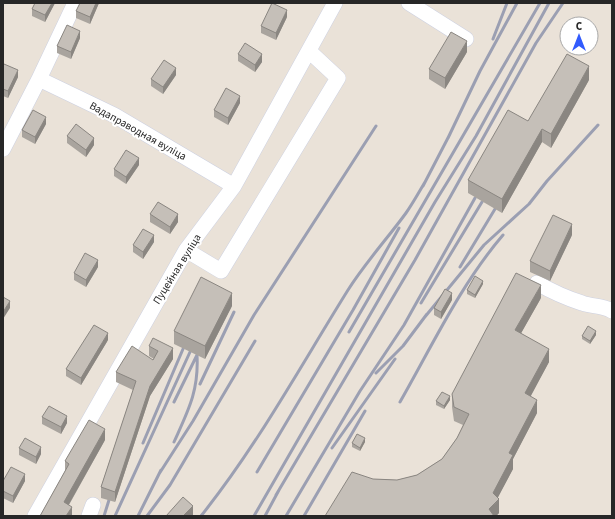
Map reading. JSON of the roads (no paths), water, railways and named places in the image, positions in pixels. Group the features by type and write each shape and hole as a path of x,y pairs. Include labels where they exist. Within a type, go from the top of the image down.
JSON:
{"street":[{"path":"3,149 39,79 75,3"},
{"name":"Пуцейная вуліца","path":"35,516 186,250 234,186 335,3"},
{"path":"409,3 466,39"},
{"path":"186,250 221,271 338,78 308,51"},
{"name":"Вадаправодная вуліца","path":"39,79 114,115 234,186"},
{"path":"537,283 552,292 584,304 603,306 612,311"}],"railway":[{"path":"493,39 507,3"},
{"path":"448,138 480,71 517,3"},
{"path":"349,332 540,3"},
{"path":"254,516 435,202 476,136 549,3"},
{"path":"276,495 415,260 536,43 563,3"},
{"path":"424,318 484,245 529,204 547,181 598,125"},
{"path":"159,474 193,421 254,315 376,126"},
{"path":"423,186 450,134"},
{"path":"201,516 241,462 278,406 355,280 406,213 425,182"},
{"path":"286,516 360,391 404,325 475,198"},
{"path":"421,303 482,202"},
{"path":"460,267 495,209"},
{"path":"257,472 353,310 399,228"},
{"path":"400,402 460,295 503,235"},
{"path":"200,384 234,312"},
{"path":"376,373 403,346 427,314"},
{"path":"147,516 170,485 255,341"},
{"path":"143,443 183,349"},
{"path":"115,516 190,352"},
{"path":"174,402 197,355"},
{"path":"174,442 192,400 196,379 197,355"},
{"path":"332,448 395,359"},
{"path":"304,516 365,411"},
{"path":"138,516 161,470"},
{"path":"265,516 279,490"},
{"path":"104,516 109,500"}]}
